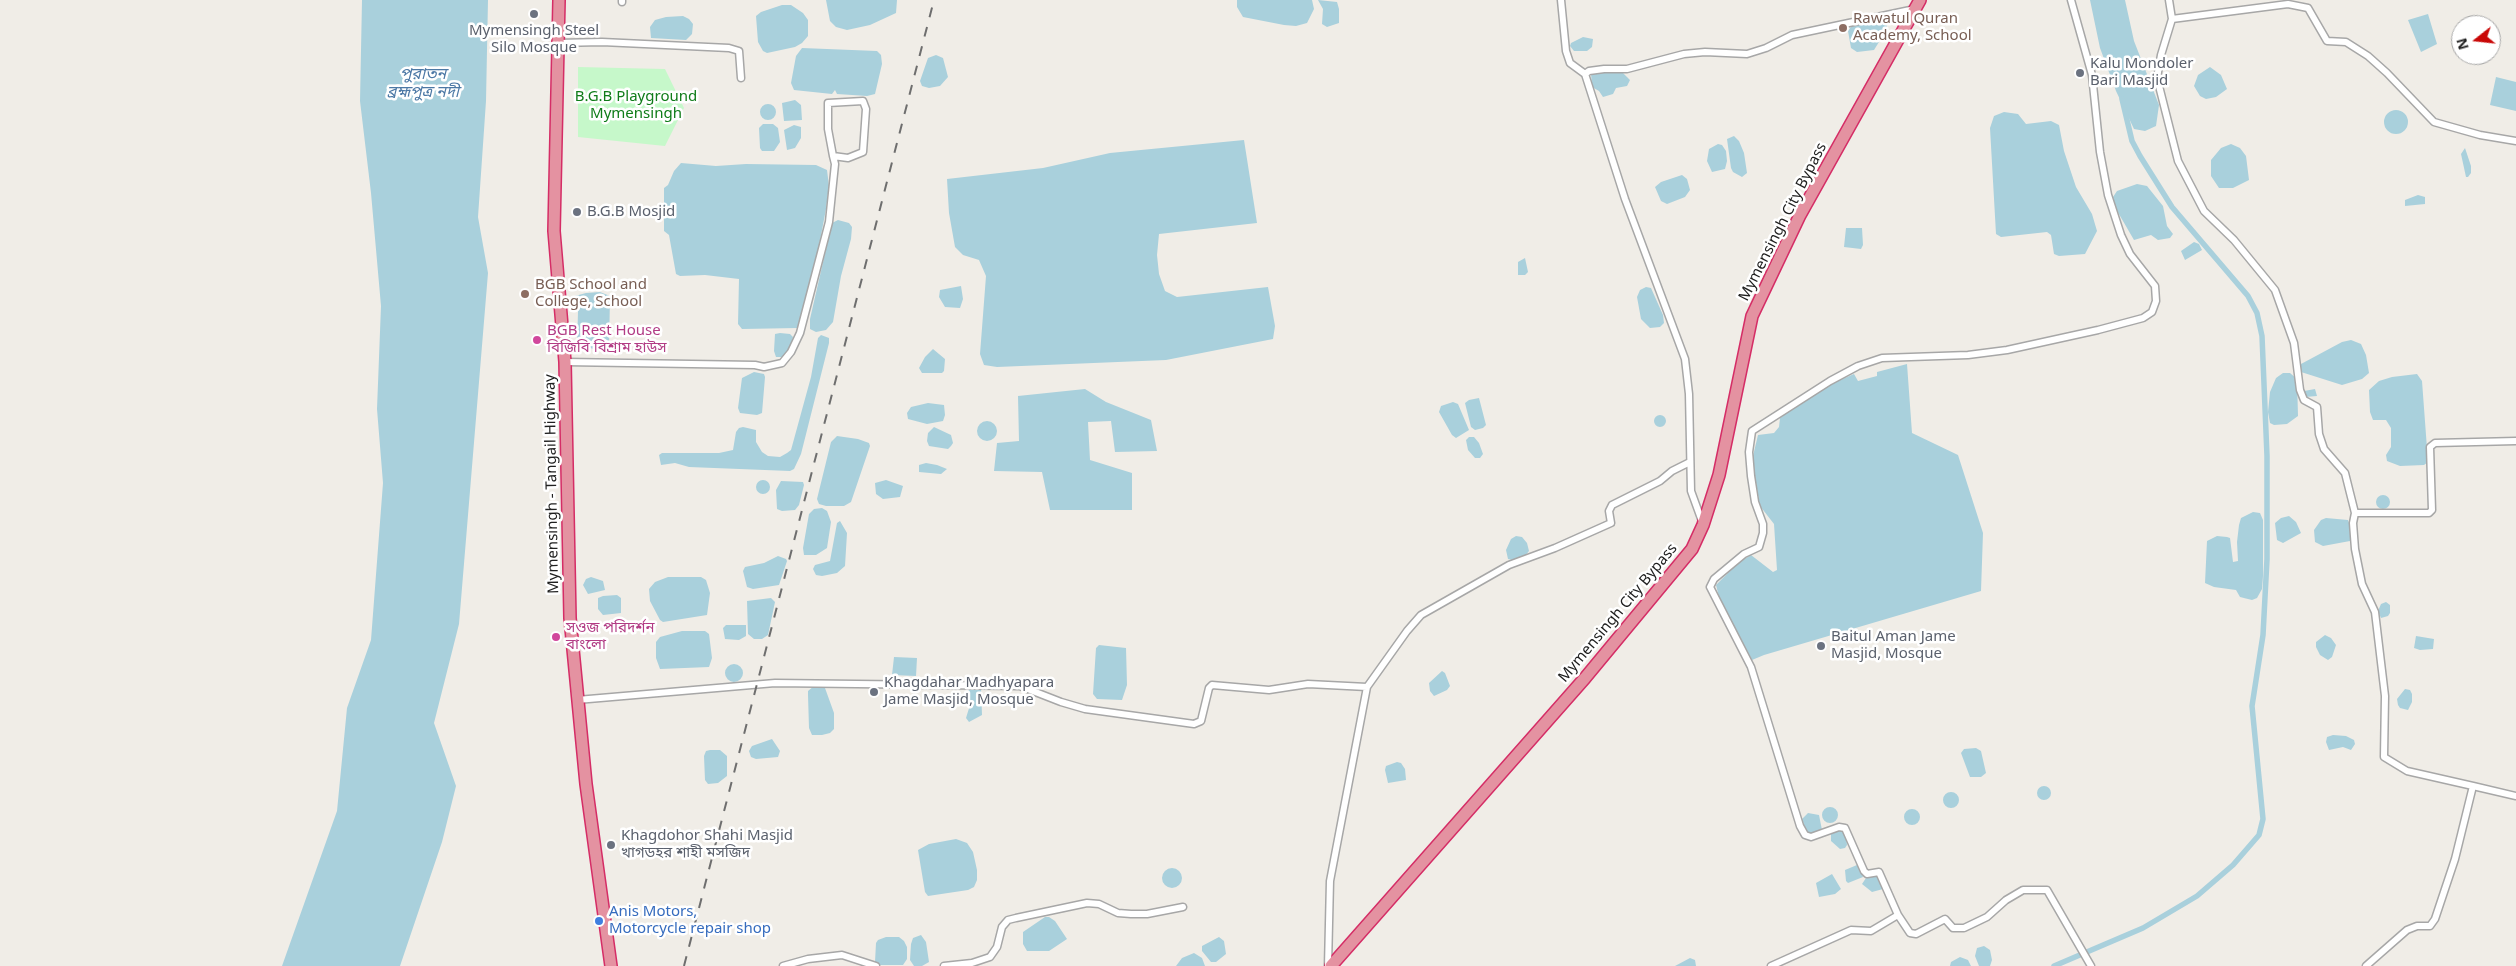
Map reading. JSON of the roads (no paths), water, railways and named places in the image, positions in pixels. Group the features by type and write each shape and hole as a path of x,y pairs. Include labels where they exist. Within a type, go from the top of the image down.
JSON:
{"highway":[{"name":"Mymensingh - Tangail Highway","path":"559,0 554,230 565,362 570,618 577,700 599,887 611,966"},
{"name":"Mymensingh City Bypass","path":"1330,966 1650,601 1692,549 1703,525 1719,475 1752,316 1800,215 1917,4"}],"street":[{"path":"1561,0 1566,51 1570,63 1585,74 1625,199 1685,359 1689,394 1691,491 1703,525"},
{"path":"2071,0 2092,75 2100,152 2108,195 2121,235 2130,254 2155,286 2156,301 2152,312 2143,318 2098,330 2007,350 1968,355 1882,358 1858,366 1830,381 1752,432 1749,452 1751,476 1754,502 1763,524 1763,533 1759,547 1744,554 1714,579 1710,587 1751,667 1802,832 1811,837 1839,827 1845,828 1864,871 1867,874 1879,872 1898,915 1910,933 1916,934 1945,919 1953,928 1958,929 1987,916 2006,900 2023,890 2047,890 2091,966"},
{"path":"2169,0 2172,19 2161,55 2157,78 2178,161 2204,211 2234,240 2275,290 2294,344 2304,400 2317,407 2319,434 2328,454 2346,472 2355,513 2352,522 2355,550 2362,584 2374,612 2385,696 2384,757 2407,771 2516,796"},
{"path":"1585,74 1589,71 1604,69 1627,69 1684,54 1705,52 1747,54 1766,48 1792,34 1917,4"},
{"path":"2172,19 2288,4 2308,8 2327,41 2346,42 2368,56 2434,122 2480,135 2516,140"},
{"path":"558,43 602,42 729,48 739,51 741,78"},
{"path":"565,362 755,365 764,367 782,363 791,352 800,333 829,222 835,164 833,156 828,129 828,103 863,101 866,109 863,152 848,158 833,156"},
{"path":"2355,513 2429,512 2432,510 2430,447 2435,443 2516,441"},
{"path":"1330,966 1330,881 1368,687 1421,615 1509,565 1555,548 1611,523 1609,511 1612,506 1660,481 1672,470 1690,462"},
{"path":"577,700 775,682 1020,686 1085,709 1194,724 1201,721 1208,688 1212,685 1269,690 1308,684 1368,687"},
{"path":"2366,966 2407,930 2417,926 2430,926 2435,919 2456,859 2473,786"},
{"path":"944,966 972,963 990,957 997,947 1002,927 1008,920 1016,918 1087,903 1099,904 1118,913 1130,914 1147,914 1183,907"},
{"path":"1771,966 1851,930 1871,931 1898,915"},
{"path":"783,966 808,959 842,955 876,966"}],"water":[{"name":"পুরাতন ব্রহ্মপুত্র নদী","path":"362,0 488,0 486,101 478,217 488,273 459,624 434,723 456,786 442,842 400,966 282,966 337,811 347,708 371,640 383,483 377,409 381,306 371,193 360,101"},
{"path":"826,0 897,0 896,13 870,25 847,30 836,27 830,21"},
{"path":"1237,0 1312,0 1314,9 1307,23 1296,26 1284,25 1243,17 1237,7"},
{"path":"1318,0 1337,2 1339,23 1327,27 1322,24 1323,9"},
{"path":"2090,0 2125,0 2134,41 2159,105 2156,126 2145,131 2134,129 2116,91 2100,48"},
{"path":"782,5 791,5 803,13 808,20 808,36 795,47 767,53 763,51 758,42 756,16 761,12"},
{"path":"2428,14 2437,44 2421,52 2408,20"},
{"path":"683,16 693,24 692,34 686,40 651,38 650,27 655,20"},
{"path":"1887,21 1887,29 1874,50 1857,52 1851,48 1848,31 1853,24"},
{"path":"1583,37 1593,39 1592,47 1587,51 1574,51 1570,46 1571,43"},
{"path":"802,48 877,51 881,55 882,64 875,94 867,96 837,94 835,90 832,94 794,90 791,83 796,56"},
{"path":"936,55 943,58 948,77 940,86 929,88 922,86 920,81 928,58"},
{"path":"2210,67 2221,75 2227,89 2216,97 2206,99 2200,96 2194,86 2198,75"},
{"path":"1621,71 1630,80 1627,86 1616,88 1613,94 1603,97 1599,91 1592,87 1591,73"},
{"path":"2496,77 2516,82 2516,111 2490,105"},
{"path":"795,100 801,105 802,120 784,121 782,103"},
{"path":"765,104 771,104 776,109 774,118 765,120 760,115 760,109"},
{"path":"2396,110 2405,113 2408,122 2405,131 2396,134 2387,131 2384,122 2387,113"},
{"path":"2004,112 2018,114 2026,124 2051,121 2059,125 2064,151 2076,187 2092,214 2097,231 2085,254 2059,256 2054,254 2051,235 2047,232 2001,237 1996,234 1990,128 1994,116"},
{"path":"763,124 773,124 778,128 780,142 774,151 762,151 760,148 759,128"},
{"path":"794,125 801,127 801,138 795,148 787,150 784,130"},
{"path":"1734,136 1739,141 1744,153 1747,173 1742,177 1733,172 1731,168 1727,139"},
{"path":"1244,140 1257,223 1159,234 1157,255 1159,274 1165,291 1177,297 1268,287 1275,326 1273,339 1166,360 997,367 984,365 980,354 986,276 979,260 963,255 955,247 949,213 947,179 1043,168 1110,153"},
{"path":"1718,144 1722,145 1726,151 1727,161 1725,169 1712,172 1707,161 1709,149"},
{"path":"2231,144 2240,148 2246,156 2249,180 2233,188 2219,188 2211,176 2211,160 2221,148"},
{"path":"2465,148 2471,166 2471,173 2468,177 2466,177 2461,154"},
{"path":"681,163 716,166 746,164 816,165 827,170 829,186 826,209 818,251 798,328 742,329 738,324 739,279 705,275 680,276 676,274 669,235 664,231 664,188 668,185 674,171"},
{"path":"1682,175 1687,179 1690,190 1685,197 1667,204 1661,201 1655,187 1661,182"},
{"path":"2137,184 2147,186 2163,206 2167,226 2173,234 2170,238 2158,240 2151,235 2134,240 2116,209 2113,197 2117,191"},
{"path":"2418,195 2425,197 2425,204 2405,206 2405,200"},
{"path":"838,220 849,223 852,227 851,239 841,276 833,322 826,330 816,332 810,329 810,319 832,223"},
{"path":"1846,228 1862,228 1863,245 1861,249 1844,247"},
{"path":"2194,242 2199,244 2202,250 2185,260 2181,251"},
{"path":"1525,258 1528,272 1525,275 1518,275 1518,262"},
{"path":"961,286 963,299 960,308 945,307 939,297 940,290"},
{"path":"1646,287 1651,288 1663,315 1664,323 1660,327 1650,328 1641,319 1637,297 1640,290"},
{"path":"600,292 610,296 609,350 605,352 590,348 579,350 577,347 578,312 575,296"},
{"path":"775,334 790,334 793,337 791,346 782,357 776,357 774,351"},
{"path":"821,335 829,338 829,343 801,454 794,469 790,471 689,467 675,463 661,465 659,455 662,453 719,453 733,450 736,432 739,428 743,427 756,430 756,442 762,452 768,456 780,457 791,450 811,377 818,338"},
{"path":"2351,340 2361,344 2366,355 2369,373 2362,379 2342,385 2301,372 2301,364 2342,342"},
{"path":"933,349 945,359 944,371 942,373 922,373 919,368 925,357"},
{"path":"1907,364 1912,433 1958,455 1983,533 1981,591 1752,660 1719,597 1716,585 1738,563 1751,555 1773,572 1777,570 1774,524 1760,506 1752,460 1758,435 1774,433 1779,427 1780,418 1824,387 1854,374 1858,381 1877,376 1877,372"},
{"path":"754,372 764,374 765,377 762,413 757,415 740,413 738,408 742,378"},
{"path":"2283,373 2290,373 2297,379 2298,416 2287,424 2274,425 2270,423 2268,412 2270,392 2276,378"},
{"path":"2417,374 2422,381 2428,462 2424,465 2400,466 2387,461 2386,455 2391,447 2391,428 2386,420 2373,420 2370,412 2369,390 2379,381 2392,377"},
{"path":"1085,389 1106,402 1151,420 1157,451 1115,452 1111,421 1088,422 1090,460 1132,473 1132,510 1050,510 1042,472 994,471 997,443 1019,441 1018,396"},
{"path":"2315,389 2317,396 2305,397 2304,391"},
{"path":"1479,398 1486,425 1475,430 1471,427 1465,403"},
{"path":"1453,402 1458,404 1469,430 1456,438 1452,435 1439,412 1441,406"},
{"path":"928,403 944,405 945,415 943,421 927,424 908,419 907,413 911,407"},
{"path":"1658,415 1662,415 1666,421 1662,427 1658,427 1654,423 1654,419"},
{"path":"987,421 994,424 997,431 994,438 987,441 980,438 977,431 980,424"},
{"path":"934,427 951,435 953,443 948,449 929,446 927,441 928,433"},
{"path":"837,436 858,439 869,443 870,446 851,502 844,506 826,506 819,504 817,499 831,442"},
{"path":"1469,437 1474,437 1479,443 1483,454 1480,458 1475,458 1468,450 1466,440"},
{"path":"926,463 947,469 941,474 919,472 919,465"},
{"path":"763,480 768,482 770,487 768,492 763,494 758,492 756,487 758,482"},
{"path":"886,480 903,486 900,497 883,499 876,494 875,483"},
{"path":"781,481 803,482 799,505 795,510 782,511 777,509 776,490"},
{"path":"2383,495 2388,497 2390,502 2388,507 2383,509 2378,507 2376,502 2378,497"},
{"path":"822,508 827,511 831,522 827,548 816,555 804,555 803,548 809,514 814,509"},
{"path":"2253,512 2260,513 2263,520 2263,576 2262,589 2257,598 2252,600 2240,597 2236,590 2214,587 2205,583 2207,541 2217,536 2230,538 2233,562 2238,561 2237,542 2241,518"},
{"path":"2289,516 2296,522 2301,533 2283,543 2277,540 2275,523 2281,518"},
{"path":"2326,518 2348,520 2352,532 2350,541 2323,546 2315,542 2314,530 2321,520"},
{"path":"840,521 847,533 845,566 837,573 822,576 816,575 813,569 815,565 830,561 837,523"},
{"path":"1516,536 1522,537 1527,543 1529,551 1525,556 1512,560 1508,559 1506,550 1511,539"},
{"path":"778,556 787,561 779,585 753,589 747,587 743,571 745,567 764,563"},
{"path":"591,577 603,581 605,590 588,594 583,585 586,579"},
{"path":"668,577 701,577 706,580 710,593 707,615 663,622 660,620 650,601 649,589 655,582"},
{"path":"617,595 621,598 621,613 603,615 598,609 598,598"},
{"path":"771,598 775,602 768,635 762,639 754,639 748,634 747,601"},
{"path":"2386,602 2390,605 2390,613 2388,616 2381,618 2378,611 2381,604"},
{"path":"726,625 746,625 746,636 739,640 725,639 723,628"},
{"path":"682,631 705,631 709,634 712,658 709,667 660,669 656,658 656,642 660,637"},
{"path":"2325,635 2331,638 2336,645 2332,657 2328,660 2320,655 2316,647 2316,642"},
{"path":"2416,636 2434,639 2433,649 2420,650 2414,648"},
{"path":"1099,645 1126,648 1127,685 1122,700 1097,699 1093,694 1096,648"},
{"path":"894,657 917,658 916,676 892,675"},
{"path":"734,664 740,667 743,673 740,679 734,682 728,679 725,673 728,667"},
{"path":"1442,671 1445,673 1450,686 1447,690 1434,696 1430,691 1429,683"},
{"path":"814,686 825,688 834,713 834,729 830,733 822,735 812,735 809,728 808,691"},
{"path":"981,688 982,715 969,722 966,718 970,705 965,699 965,693 971,689"},
{"path":"2405,689 2410,690 2412,694 2412,702 2408,710 2400,708 2397,699"},
{"path":"2333,735 2346,736 2354,740 2355,744 2351,750 2343,747 2329,750 2326,742 2327,737"},
{"path":"772,739 780,751 778,757 756,759 751,757 749,751 752,746"},
{"path":"1976,748 1981,751 1986,773 1981,777 1970,777 1961,753 1964,749"},
{"path":"720,750 727,756 727,776 718,783 708,784 705,780 704,756 706,751"},
{"path":"1397,762 1401,763 1405,769 1406,780 1388,783 1386,766"},
{"path":"2041,786 2047,786 2051,793 2047,800 2041,800 2037,796 2037,790"},
{"path":"1951,792 1957,794 1959,800 1957,806 1951,808 1945,806 1943,800 1945,794"},
{"path":"1827,807 1833,807 1838,812 1836,821 1827,823 1822,818 1822,812"},
{"path":"1912,809 1918,811 1920,817 1918,823 1912,825 1906,823 1904,817 1906,811"},
{"path":"1808,813 1819,815 1822,830 1811,835 1807,833 1802,819"},
{"path":"1838,829 1843,830 1846,835 1847,845 1845,848 1840,849 1831,841 1831,833"},
{"path":"956,839 967,843 973,852 977,870 977,880 974,887 968,890 928,896 925,892 918,850 929,844"},
{"path":"1857,865 1860,867 1863,877 1848,883 1845,870"},
{"path":"1172,868 1179,871 1182,878 1179,885 1172,888 1165,885 1162,878 1165,871"},
{"path":"1877,873 1883,889 1872,892 1862,884 1866,878"},
{"path":"1832,874 1841,889 1835,894 1819,897 1816,883"},
{"path":"1045,917 1055,921 1067,939 1049,951 1027,951 1023,944 1023,932"},
{"path":"921,935 926,942 929,962 922,966 914,966 910,960 911,944 913,938"},
{"path":"886,937 899,937 904,941 907,947 907,959 903,965 878,965 875,962 876,943 878,940"},
{"path":"1219,937 1224,941 1226,954 1216,962 1211,962 1202,951 1202,946"},
{"path":"1984,946 1990,950 1992,960 1990,966 1979,966 1975,956 1977,948"},
{"path":"1194,953 1202,958 1205,966 1176,966 1182,958"},
{"path":"1960,957 1968,960 1971,966 1950,966 1951,962"},
{"path":"1690,958 1695,960 1696,966 1675,966"}],"waterway":[{"path":"2054,966 2143,928 2197,896 2233,865 2259,835 2263,819 2252,706 2263,635 2267,559 2267,456 2262,336 2257,313 2248,296 2172,207 2140,156 2132,141 2122,99"}],"railway":[{"path":"684,966 934,0"}],"place":[{"name":"Mymensingh Steel Silo Mosque","path":"534,14"},
{"name":"Rawatul Quran Academy, School","path":"1843,28"},
{"name":"Kalu Mondoler Bari Masjid","path":"2080,73"},
{"name":"B.G.B Mosjid","path":"577,212"},
{"name":"BGB School and College, School","path":"525,294"},
{"name":"BGB Rest House বিজিবি বিশ্রাম হাউস","path":"537,340"},
{"name":"সওজ পরিদর্শন বাংলো","path":"556,637"},
{"name":"Baitul Aman Jame Masjid, Mosque","path":"1821,646"},
{"name":"Khagdahar Madhyapara Jame Masjid, Mosque","path":"874,692"},
{"name":"Khagdohor Shahi Masjid খাগডহর শাহী মসজিদ","path":"611,845"},
{"name":"Anis Motors, Motorcycle repair shop","path":"599,921"}],"park label":[{"name":"B.G.B Playground Mymensingh","path":"636,106"}]}
